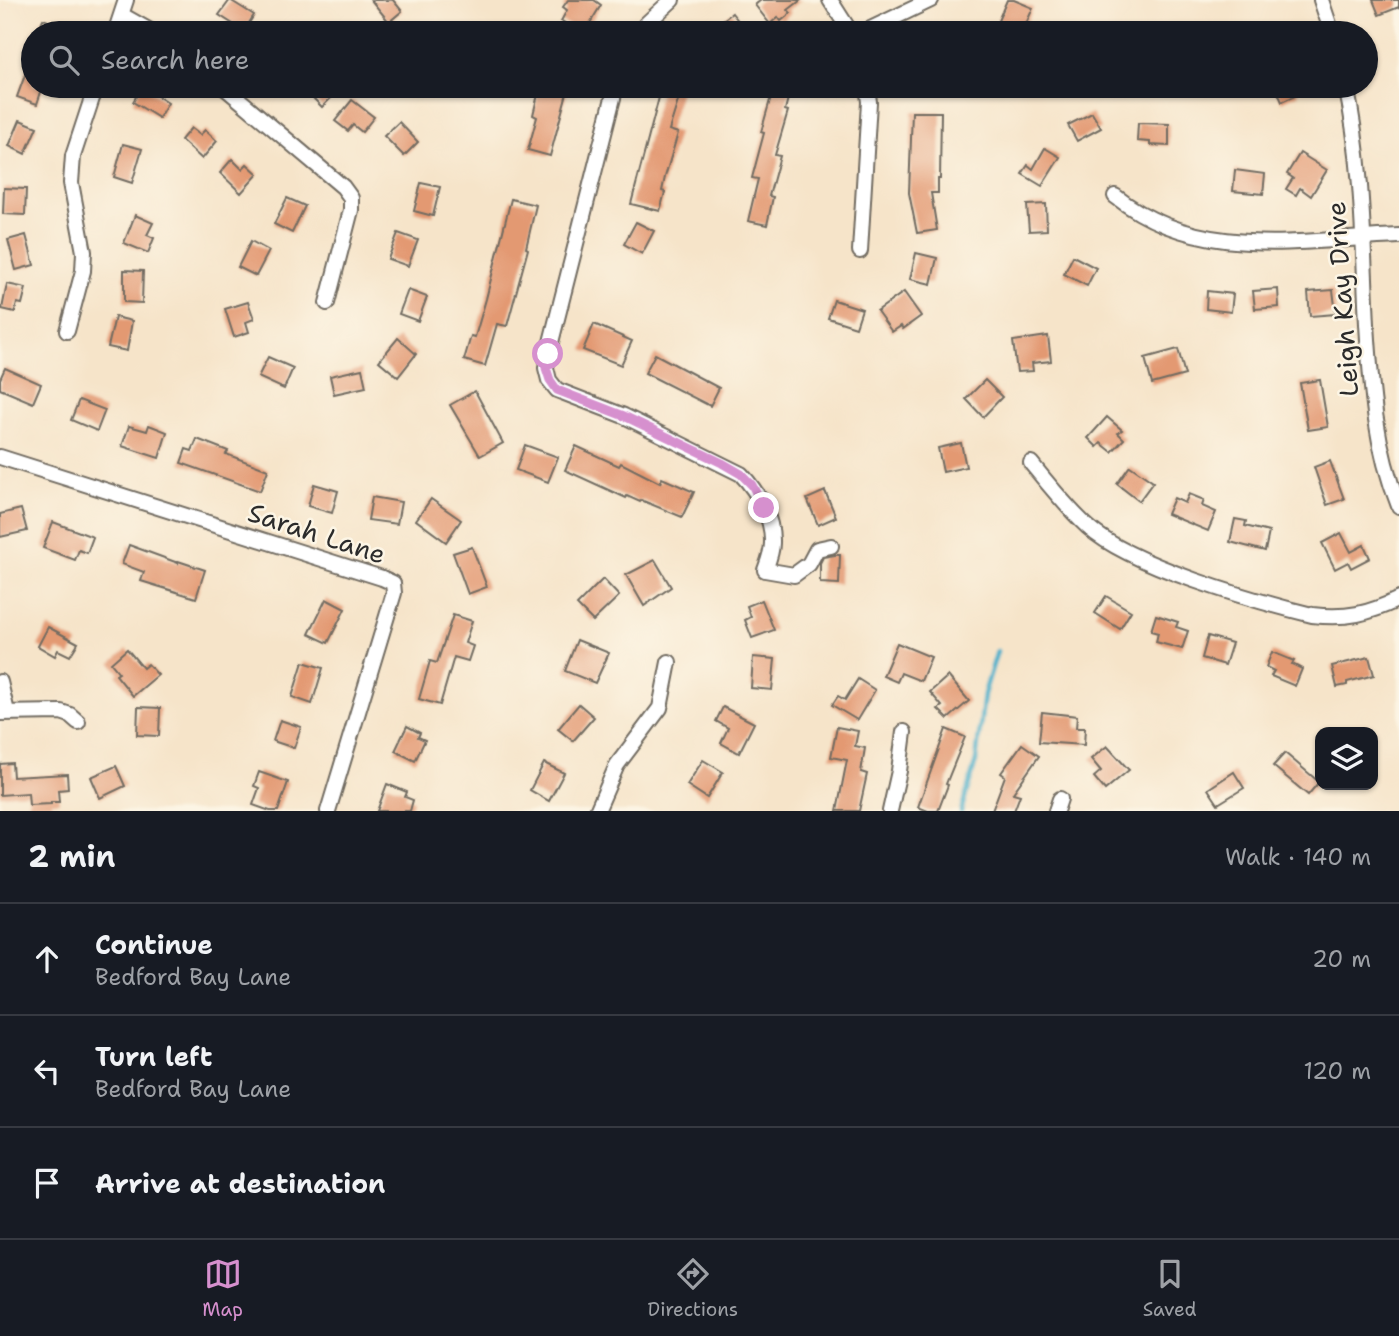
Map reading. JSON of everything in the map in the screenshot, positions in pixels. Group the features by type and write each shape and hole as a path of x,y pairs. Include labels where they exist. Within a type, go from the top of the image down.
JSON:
{"street":[{"path":"120,21 126,0"},
{"path":"652,21 672,0"},
{"path":"830,0 843,21"},
{"path":"887,21 931,0"},
{"path":"1321,0 1328,21"},
{"path":"122,15 133,21"},
{"path":"67,331 83,271 83,252 71,183 73,156 92,98"},
{"path":"237,98 343,187 351,198 349,221 327,303"},
{"path":"613,98 548,354 546,368 550,380 557,390 624,416 741,474 752,485 772,529 773,547 765,570 794,575 809,564 817,550 831,546"},
{"path":"860,251 867,98"},
{"name":"Leigh Kay Drive","path":"1348,98 1356,146 1370,385 1376,430 1388,477 1399,506"},
{"path":"1115,196 1147,218 1199,237 1222,241 1249,243 1399,236"},
{"name":"Sarah Lane","path":"0,457 393,583 394,593 328,811"},
{"path":"1031,463 1090,529 1129,553 1176,572 1290,609 1333,617 1374,611 1399,599"},
{"path":"597,811 617,765 660,708 669,662"},
{"path":"0,682 4,713 61,712 78,722"},
{"path":"890,811 900,771 904,732"}],"building":[{"path":"230,0 254,15 250,21 228,21 219,15"},
{"path":"371,0 393,0 402,11 388,21"},
{"path":"568,0 594,0 601,5 591,21 561,21 567,10 563,7"},
{"path":"761,0 801,0 788,10 791,13 781,21 778,17 768,21 755,5"},
{"path":"1007,0 1033,8 1027,21 998,21"},
{"path":"1373,0 1399,0 1399,7 1379,15"},
{"path":"732,13 738,21 722,21"},
{"path":"21,86 21,98 39,98 37,104 17,97"},
{"path":"135,98 160,98 168,103 159,118 133,102"},
{"path":"313,98 331,98 322,107"},
{"path":"537,98 566,98 550,156 528,150 537,117 533,115"},
{"path":"659,98 679,98 669,130 678,133 665,177 662,191 665,192 660,211 631,204"},
{"path":"771,98 788,98 785,110 788,111 775,155 780,156 769,196 773,197 767,225 748,221 758,179 752,178 764,133 761,132"},
{"path":"352,100 374,117 362,132 353,125 348,131 335,121"},
{"path":"912,112 941,112 940,179 938,193 931,193 937,230 917,233 909,193"},
{"path":"1092,113 1101,128 1077,141 1068,125"},
{"path":"20,120 37,127 25,154 9,146"},
{"path":"399,122 418,142 404,156 384,136"},
{"path":"1138,123 1169,124 1169,146 1137,141"},
{"path":"191,128 200,135 205,130 217,141 202,159 181,140"},
{"path":"123,144 142,149 132,183 114,177"},
{"path":"1045,148 1060,157 1042,186 1022,174 1028,165 1033,169"},
{"path":"1300,153 1327,170 1311,196 1300,188 1296,195 1286,189 1293,178 1287,174"},
{"path":"232,159 242,169 247,164 258,174 241,193 220,173"},
{"path":"1235,170 1265,174 1263,194 1233,191"},
{"path":"421,183 440,187 433,216 414,211"},
{"path":"4,188 26,189 25,215 3,214"},
{"path":"287,198 305,206 292,233 274,224"},
{"path":"511,199 536,205 526,248 528,249 507,326 497,324 485,366 464,360 471,336 475,337"},
{"path":"1046,204 1047,230 1029,231 1027,205"},
{"path":"135,215 153,223 147,235 154,238 148,253 124,243"},
{"path":"636,222 654,231 642,254 624,244"},
{"path":"398,233 418,240 408,266 388,259"},
{"path":"26,235 34,265 16,270 8,240"},
{"path":"251,241 269,251 256,276 238,267"},
{"path":"916,253 937,258 931,284 910,279"},
{"path":"1073,256 1096,268 1087,286 1064,274"},
{"path":"124,270 143,271 142,303 124,302"},
{"path":"7,284 26,288 22,304 17,303 15,312 2,309"},
{"path":"1278,289 1279,307 1255,309 1253,291"},
{"path":"408,290 427,297 418,321 399,314"},
{"path":"1333,290 1336,314 1310,316 1308,292"},
{"path":"1207,291 1233,294 1231,312 1206,309"},
{"path":"904,292 921,316 903,329 901,326 892,332 877,311"},
{"path":"834,300 862,309 856,327 828,318"},
{"path":"248,302 254,319 246,322 249,332 234,337 225,309"},
{"path":"115,317 132,321 127,351 108,347"},
{"path":"594,324 632,341 621,365 583,350"},
{"path":"1048,336 1051,361 1032,363 1033,371 1017,372 1013,341"},
{"path":"398,338 416,354 398,377 379,361"},
{"path":"1178,349 1185,375 1152,384 1145,358"},
{"path":"655,354 719,388 710,406 645,373"},
{"path":"268,357 293,368 284,389 258,377"},
{"path":"5,368 41,384 33,403 0,389 0,379"},
{"path":"362,369 366,387 334,394 330,376"},
{"path":"985,380 1002,397 983,417 966,399"},
{"path":"1320,380 1328,427 1308,430 1300,383"},
{"path":"475,391 503,443 480,456 450,405"},
{"path":"79,400 105,410 97,431 71,420"},
{"path":"1107,417 1122,430 1118,433 1124,439 1112,452 1101,443 1097,447 1088,438"},
{"path":"149,425 167,432 159,458 122,446 129,426 147,431"},
{"path":"197,439 228,451 226,454 268,470 260,491 181,463 186,449 192,451"},
{"path":"961,443 966,467 943,472 938,448"},
{"path":"525,445 558,457 548,482 516,470"},
{"path":"576,446 619,466 621,463 660,483 662,478 694,492 682,517 641,500 640,502 627,496 626,498 565,470"},
{"path":"1330,461 1344,499 1327,505 1314,467"},
{"path":"1130,466 1153,482 1139,501 1117,484"},
{"path":"314,484 338,491 332,513 308,506"},
{"path":"825,491 836,517 818,525 807,499"},
{"path":"1189,494 1204,500 1202,506 1216,512 1208,531 1167,514 1174,498 1185,503"},
{"path":"372,497 401,502 397,524 368,520"},
{"path":"431,499 461,520 446,542 416,520"},
{"path":"21,509 27,531 0,537 0,514"},
{"path":"1235,519 1246,521 1245,526 1269,532 1265,551 1230,542"},
{"path":"53,522 93,537 87,553 79,550 75,560 43,548"},
{"path":"1341,533 1351,552 1364,545 1370,558 1351,568 1348,562 1335,569 1322,543"},
{"path":"129,545 205,570 196,598 141,581 144,572 122,564"},
{"path":"472,547 487,587 468,594 453,553"},
{"path":"840,555 839,584 820,583 820,563 823,557"},
{"path":"655,560 671,587 644,606 626,575"},
{"path":"603,579 619,596 593,621 577,605"},
{"path":"1106,596 1131,611 1120,629 1095,613"},
{"path":"326,599 345,609 328,643 309,634"},
{"path":"762,600 774,630 752,638 745,620 751,617 747,606"},
{"path":"453,615 472,621 465,643 473,646 468,661 454,657 440,705 419,699 430,661 437,663"},
{"path":"1156,615 1178,622 1176,627 1188,631 1182,649 1156,642 1158,633 1151,631"},
{"path":"48,627 78,643 70,656 58,650 55,656 38,646"},
{"path":"1208,636 1232,643 1225,665 1202,658"},
{"path":"577,640 609,653 595,683 565,671"},
{"path":"897,643 931,657 921,681 901,673 897,682 883,676"},
{"path":"127,649 143,668 148,664 158,675 133,696 116,675 119,673 111,663"},
{"path":"1272,652 1294,661 1292,664 1302,669 1295,686 1271,676 1274,671 1266,667"},
{"path":"753,657 775,659 772,690 751,688"},
{"path":"1369,657 1374,675 1337,687 1332,666"},
{"path":"303,662 323,668 312,704 292,697"},
{"path":"948,676 969,701 948,719 938,709 942,706 930,692"},
{"path":"858,679 875,690 857,720 832,705 838,696 845,700"},
{"path":"579,704 594,717 573,741 558,729"},
{"path":"138,707 160,708 159,736 137,735"},
{"path":"723,707 754,723 739,753 721,743 728,728 716,721"},
{"path":"1042,712 1077,716 1076,728 1085,728 1084,745 1039,742"},
{"path":"280,720 301,727 294,748 273,741"},
{"path":"407,726 420,733 418,737 425,740 415,761 395,751"},
{"path":"837,727 858,731 855,746 865,748 861,772 867,774 859,811 837,811 847,760 831,757"},
{"path":"946,729 965,737 938,811 928,811 918,807"},
{"path":"1022,744 1039,756 1013,793 1020,795 1014,811 992,811 1005,776 1001,773"},
{"path":"1107,746 1129,770 1105,790 1094,777 1101,771 1091,759"},
{"path":"1285,753 1315,779 1315,787 1308,795 1273,766"},
{"path":"703,760 723,772 707,798 687,785"},
{"path":"12,763 13,777 67,774 68,789 58,790 59,802 51,804 29,805 28,793 0,795 0,764"},
{"path":"544,763 564,773 549,801 530,790"},
{"path":"116,766 125,786 100,798 91,777"},
{"path":"259,772 288,782 278,811 253,805 259,788 254,786"},
{"path":"1234,772 1244,788 1218,804 1208,789"},
{"path":"387,784 407,792 405,797 413,800 410,811 377,811"}],"waterway":[{"path":"961,811 976,761 984,694 997,651"}],"route":[{"path":"548,354 546,368 557,390 624,416 722,463 741,474 752,485 764,508"}]}
